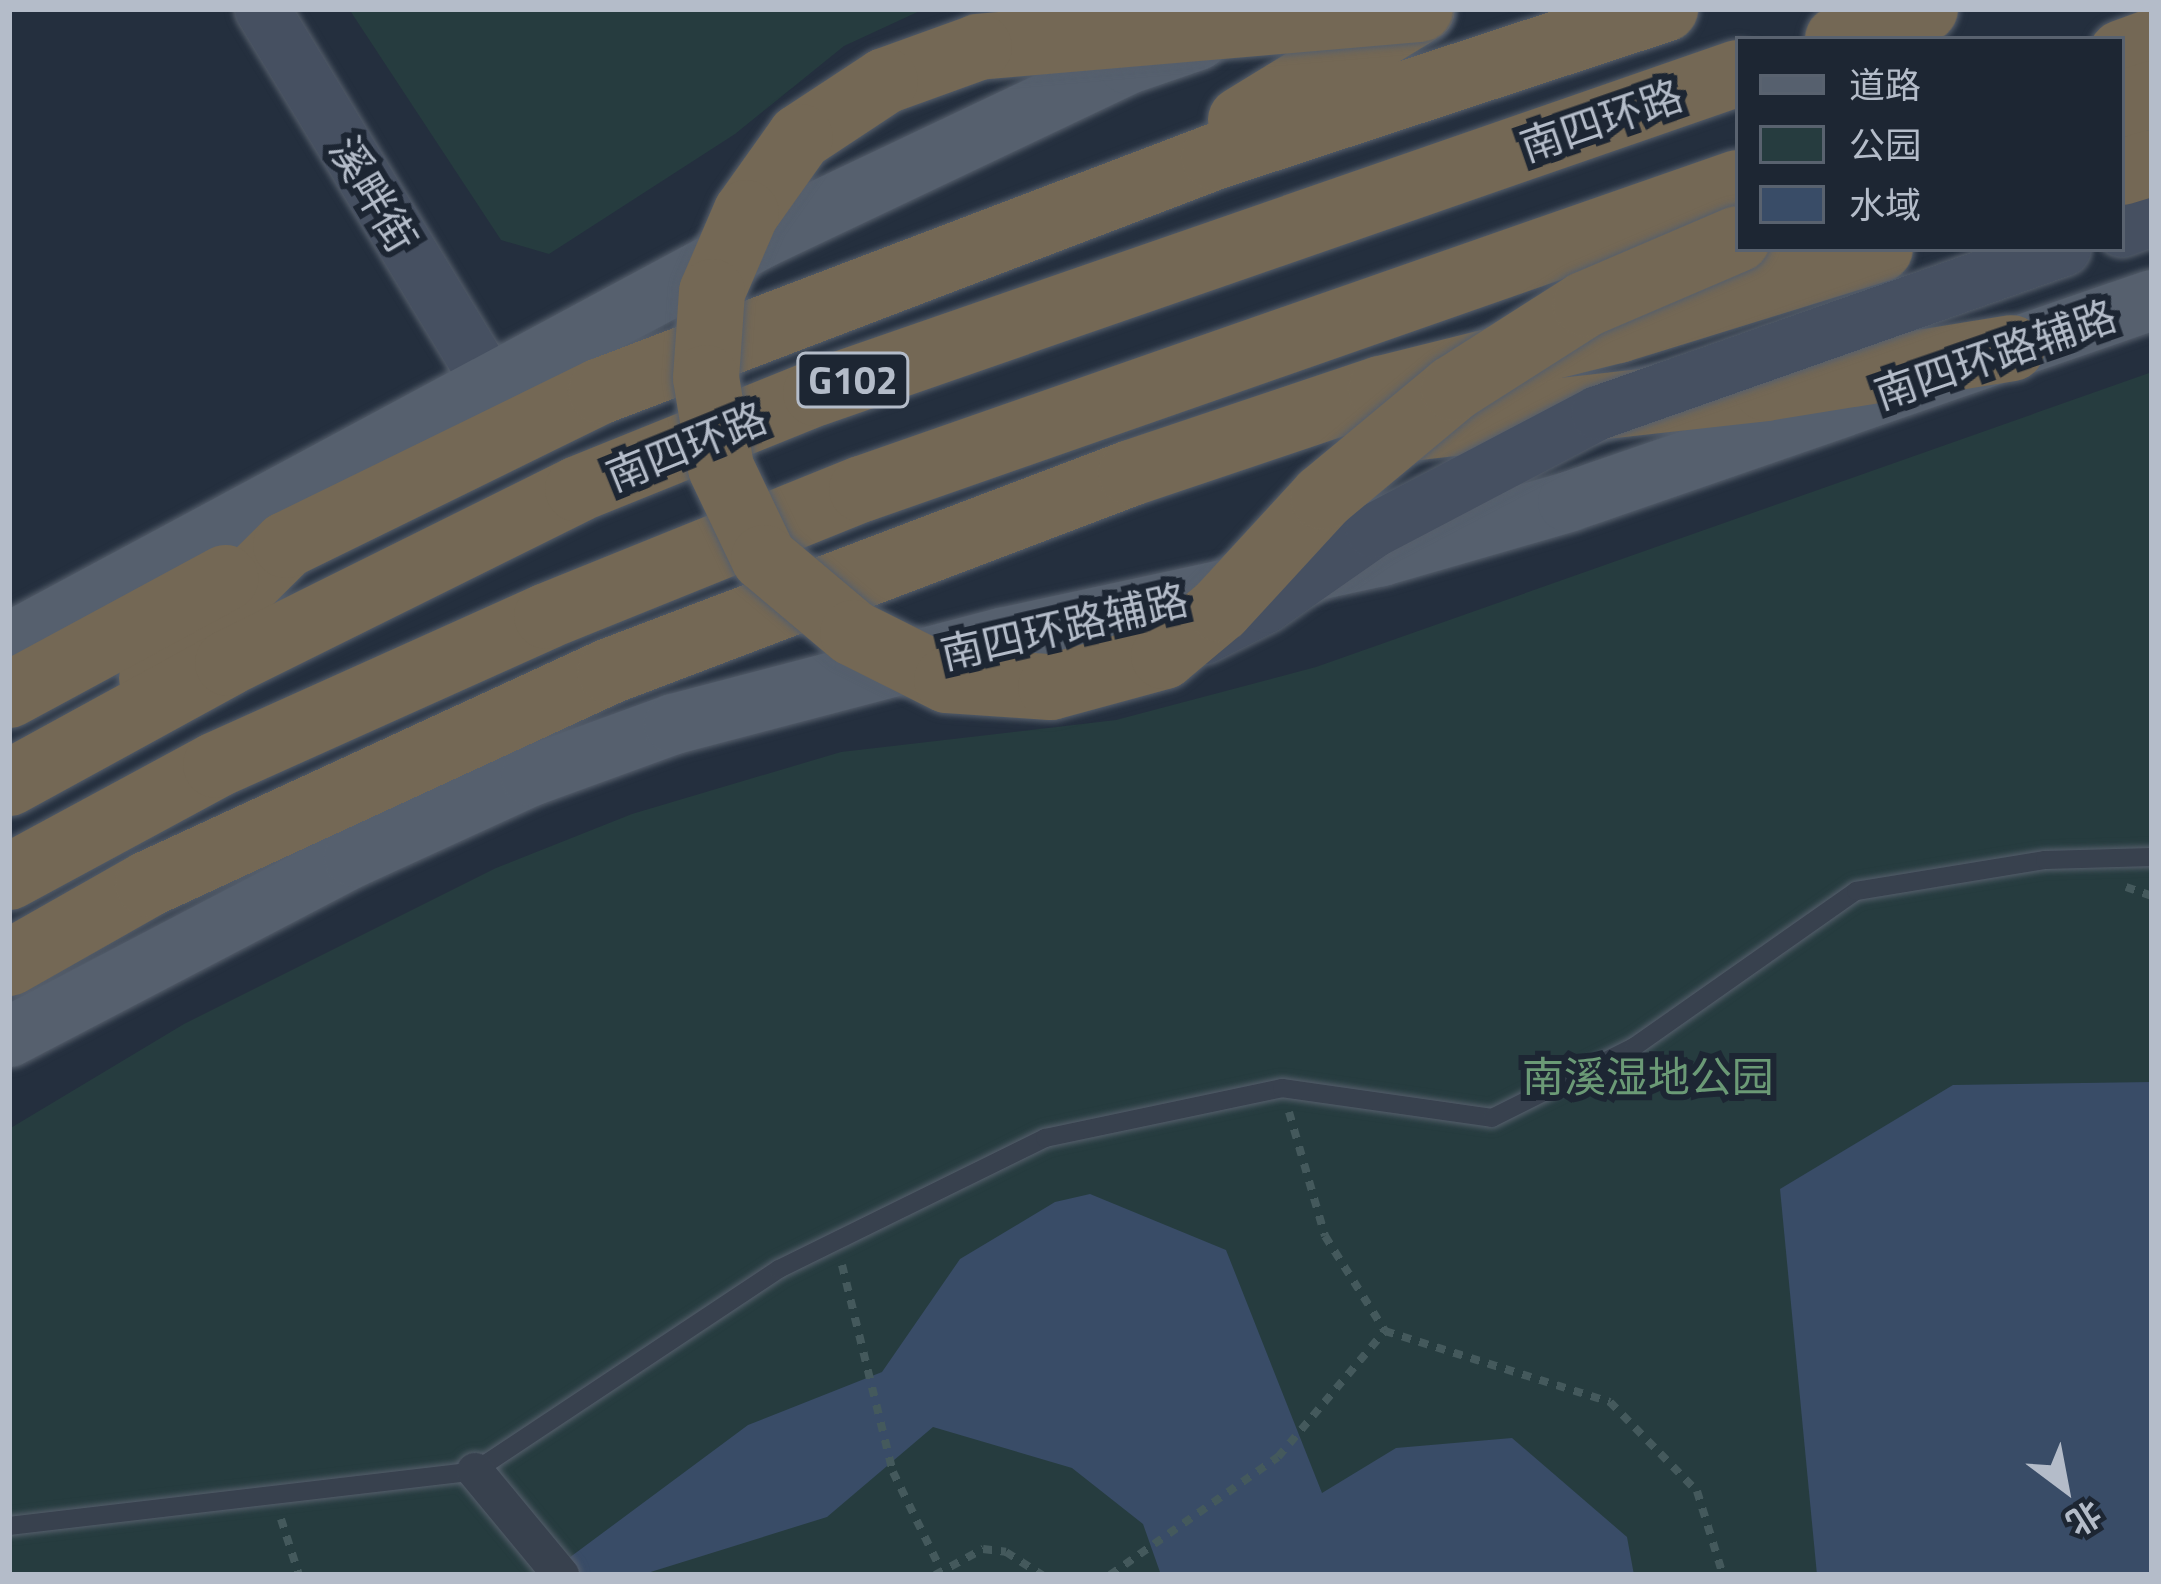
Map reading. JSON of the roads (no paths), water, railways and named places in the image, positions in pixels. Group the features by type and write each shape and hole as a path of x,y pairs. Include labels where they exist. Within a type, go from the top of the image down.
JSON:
{"highway":[{"path":"1067,211 1266,107 1421,9"},
{"path":"1421,9 979,47 886,80 800,137 746,213 712,292 706,378 722,468 764,558 853,633 947,680 1051,687 1164,656 1220,609 1324,497 1454,388 1586,304 1735,240"},
{"path":"9,695 286,545 601,391 1067,211 1665,9"},
{"path":"1847,36 1925,9"},
{"name":"南四环路","path":"9,783 578,489 752,419 1735,74"},
{"name":"G102","path":"9,877 215,765 444,662 862,489 1735,184"},
{"path":"9,963 176,871 610,671 1023,514 1381,389 1618,329 1870,252"},
{"path":"1023,514 1278,448 1489,413 1766,388 2012,348"},
{"path":"88,740 286,545"},
{"path":"176,871 444,662"}],"main road":[{"path":"9,643 487,379 1128,64 1289,9"},
{"name":"南四环路辅路","path":"9,1036 354,857 531,776 674,724 1023,633 1381,556 1568,502 2152,300"}],"street":[{"name":"溪畔街","path":"262,9 487,379"},
{"path":"1164,656 1266,606 1372,531 1598,413 2055,252"},
{"path":"475,1471 561,1575"}],"lane":[{"path":"9,1526 475,1471 779,1269 1045,1138 1282,1088 1492,1118 1634,1047 1856,891 2045,860 2152,857"}],"water":[{"path":"2152,1082 2152,1575 1817,1575 1780,1189 1953,1085"},
{"path":"1090,1194 1226,1250 1322,1493 1396,1448 1512,1438 1627,1537 1634,1575 1161,1575 1143,1524 1072,1468 933,1427 827,1517 641,1575 546,1575 748,1425 882,1372 960,1259 1055,1202"}],"park label":[{"name":"南溪湿地公园","path":"1648,1076"}]}
